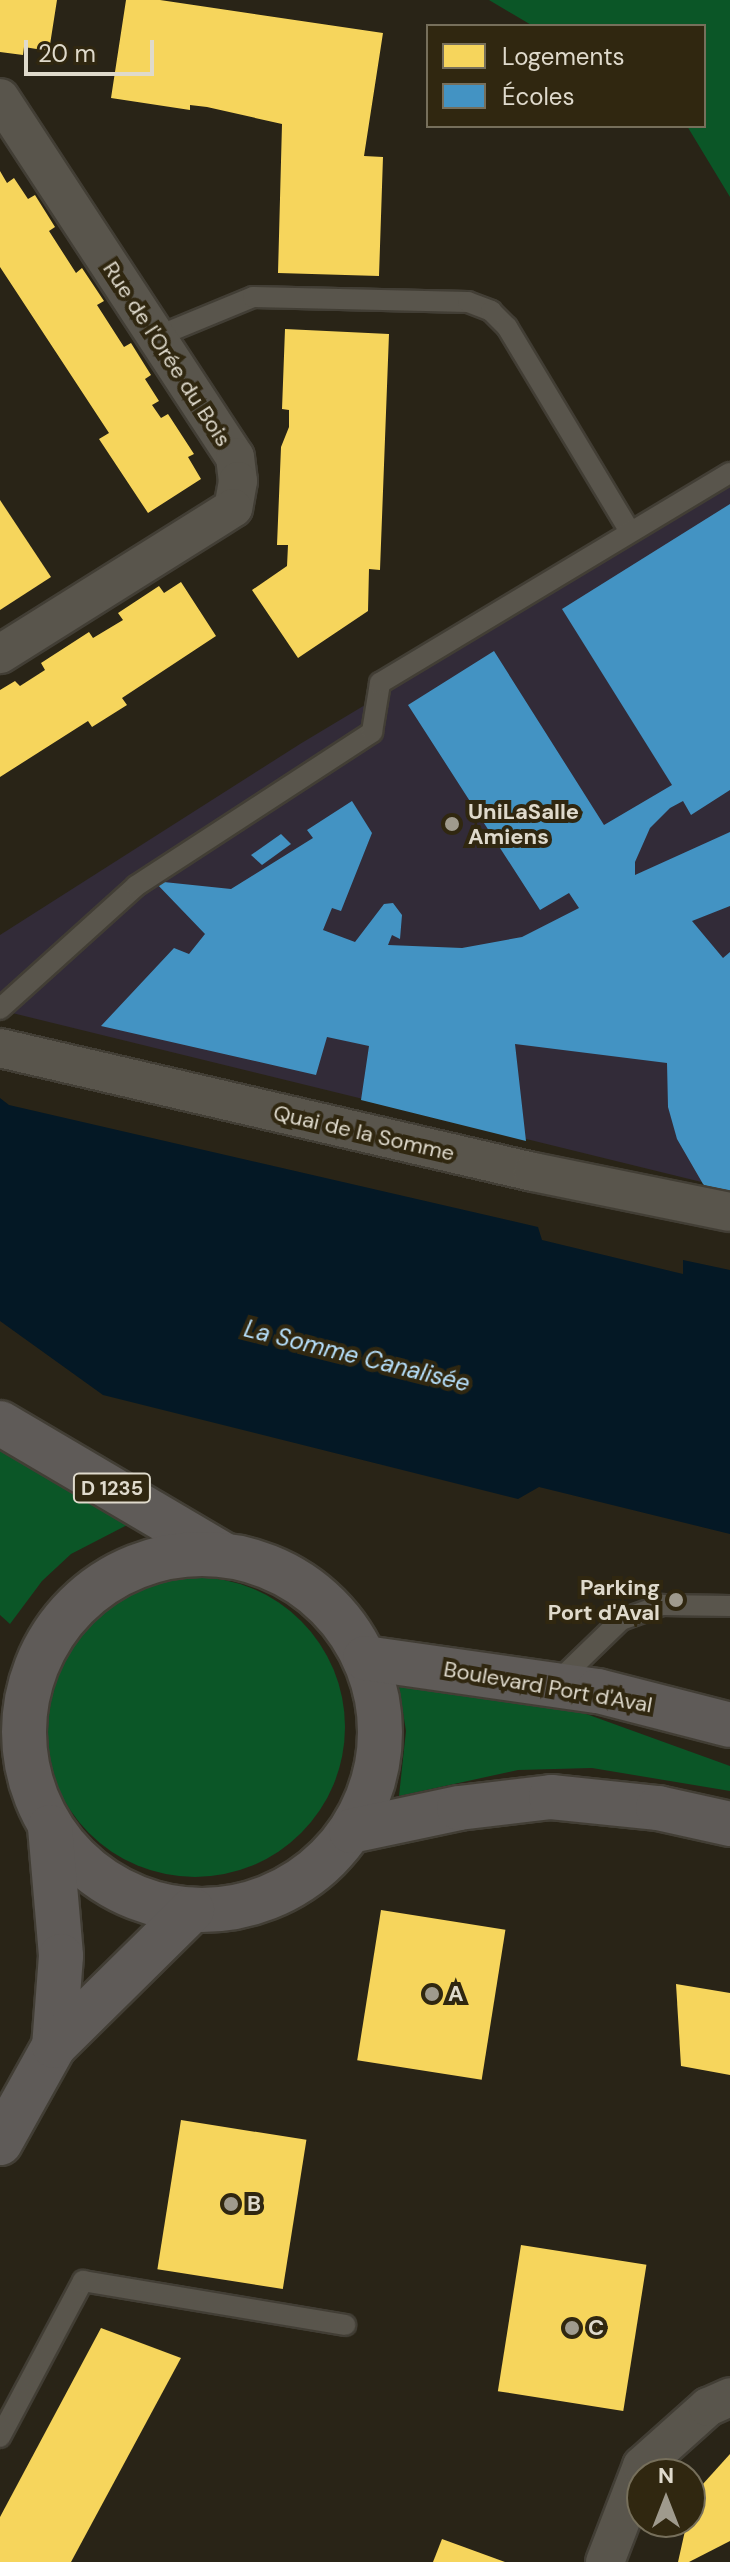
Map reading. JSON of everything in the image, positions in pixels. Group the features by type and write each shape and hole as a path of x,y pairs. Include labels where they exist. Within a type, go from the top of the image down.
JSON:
{"main road":[{"name":"D 1235","path":"0,1423 222,1554"},
{"path":"222,1554 259,1562 312,1592 347,1627 365,1658 378,1701 381,1747 371,1790 351,1831 324,1863 290,1888 250,1904 192,1910 164,1906 111,1886 67,1850 50,1827 30,1784 13,1678 78,1602 110,1579 170,1555 222,1554"},
{"name":"Boulevard Port d'Aval","path":"365,1658 555,1684 730,1725"},
{"path":"351,1831 394,1819 551,1797 658,1808 730,1824"},
{"path":"50,1827 61,1956 54,2046"},
{"path":"0,2143 54,2046 192,1910"}],"street":[{"name":"Rue de l'Orée du Bois","path":"0,98 235,457 238,481 233,508 0,654"},
{"name":"Quai de la Somme","path":"0,1048 533,1172 729,1212"},
{"path":"605,2562 642,2466 708,2407 730,2397"}],"lane":[{"path":"156,337 253,297 468,302 491,311 507,327 630,532"},
{"path":"0,1009 136,886 372,732 380,683 730,473"},
{"path":"555,1684 621,1620 662,1605 730,1606"},
{"path":"0,2437 83,2281 345,2325"}],"shaded area":[{"name":"UniLaSalle Amiens","path":"730,486 730,1189 0,1010 0,935 300,744"}],"green space":[{"path":"489,0 730,0 730,197 688,128 706,128 706,24 530,24"},
{"path":"0,1446 131,1523 71,1554 42,1581 10,1624 0,1615"},
{"path":"195,1577 224,1580 252,1588 278,1602 301,1621 320,1644 334,1670 342,1698 345,1727 342,1756 334,1784 320,1810 301,1833 278,1852 252,1866 224,1874 195,1877 166,1874 138,1866 112,1852 89,1833 70,1810 56,1784 48,1756 45,1727 48,1698 56,1670 70,1644 89,1621 112,1602 138,1588 166,1580"},
{"path":"399,1687 513,1697 578,1711 730,1766 730,1791 592,1768 518,1770 399,1796 406,1731"}],"water":[{"name":"La Somme Canalisée","path":"0,1098 9,1105 538,1227 542,1240 683,1274 683,1260 730,1270 730,1534 539,1487 518,1499 103,1395 0,1321"}],"building: Logements":[{"path":"0,0 57,0 49,51 24,47 23,55 0,52"},
{"path":"126,0 160,0 383,33 364,156 383,157 379,276 278,273 282,124 207,107 190,105 190,110 111,98"},
{"path":"0,171 7,183 14,178 28,199 35,195 55,227 49,231 76,273 82,268 104,301 97,305 124,347 131,343 151,375 145,379 159,401 152,405 161,418 168,414 194,454 188,457 201,479 148,513 99,439 109,433 0,267"},
{"path":"285,329 389,334 380,570 369,569 368,611 298,658 252,590 287,566 288,545 277,545 281,447 289,427 289,410 282,409"},
{"path":"0,500 51,577 0,610"},
{"path":"181,582 216,636 122,698 127,705 92,727 88,721 0,777 0,690 15,681 20,686 45,670 41,663 89,632 93,638 123,620 118,613 159,586 164,593"},
{"name":"A","path":"381,1910 505,1930 482,2080 357,2060"},
{"path":"676,1984 730,1993 730,2075 681,2066"},
{"name":"B","path":"181,2120 306,2140 283,2289 157,2269"},
{"name":"C","path":"521,2245 646,2265 623,2411 498,2391"},
{"path":"101,2328 181,2358 71,2562 0,2562 0,2517"},
{"path":"730,2454 730,2541 689,2562 678,2562 683,2538 706,2538 706,2481"},
{"path":"442,2539 505,2562 433,2562"}],"building: Écoles":[{"path":"730,504 730,790 691,815 683,801 670,808 650,828 635,862 635,875 730,832 730,906 692,921 723,958 730,952 730,1211 703,1184 677,1139 668,1107 667,1063 515,1044 526,1141 361,1100 369,1046 327,1037 316,1075 101,1026 174,948 189,954 205,934 154,881 231,889 313,838 307,830 352,801 372,833 341,911 332,908 323,930 355,942 384,904 393,903 402,915 400,939 392,935 388,945 462,948 522,937 579,908 569,893 540,910 408,705 494,651 604,825 672,785 562,609"},
{"path":"281,834 291,844 262,865 251,855"}],"place":[{"name":"UniLaSalle Amiens","path":"452,824"},
{"name":"Parking Port d'Aval","path":"676,1600"},
{"name":"A","path":"432,1994"},
{"name":"B","path":"231,2204"},
{"name":"C","path":"572,2328"}]}
